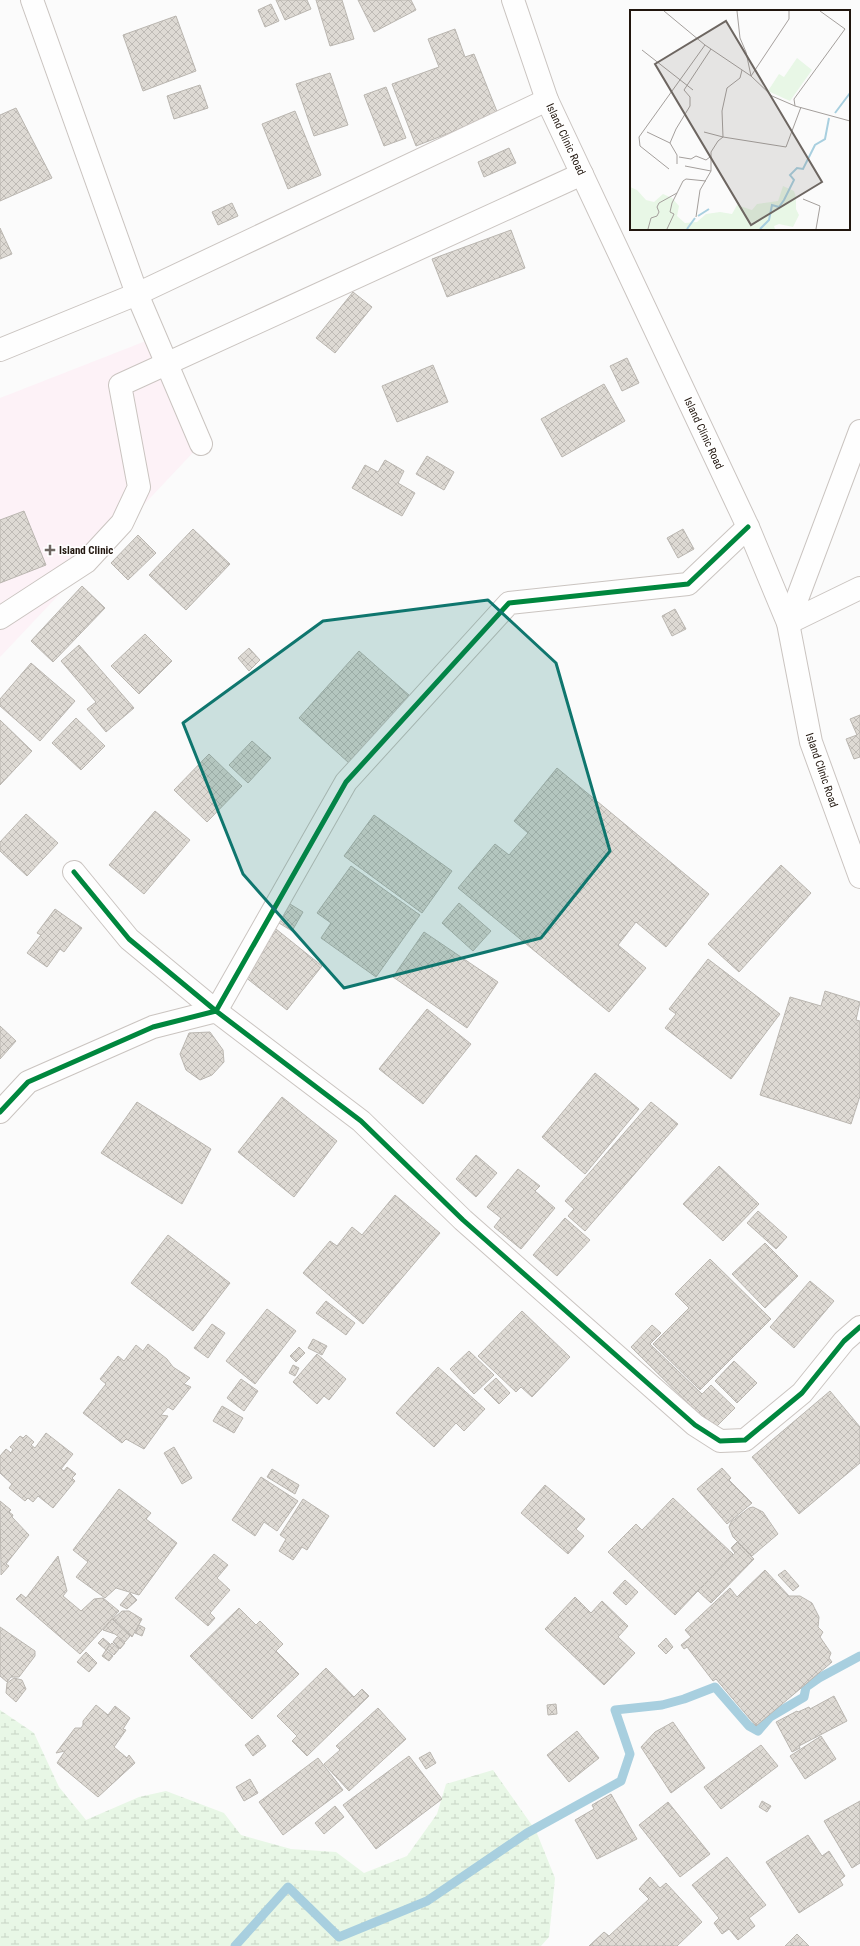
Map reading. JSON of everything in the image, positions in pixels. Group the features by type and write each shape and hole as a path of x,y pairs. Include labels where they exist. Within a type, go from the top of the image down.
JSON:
{"street":[{"path":"32,0 137,294 201,444"},
{"name":"Island Clinic Road","path":"513,0 547,100 748,527 788,623 811,742 860,877"},
{"path":"0,350 137,294 547,100"},
{"path":"0,618 86,562 122,523 139,487 120,385 582,174"},
{"path":"788,623 860,431"},
{"path":"0,1112 28,1082 153,1027 216,1011 346,782 509,603 688,584 748,527"},
{"path":"788,623 860,588"},
{"path":"74,872 129,939 216,1011 361,1121 463,1220 695,1425 720,1441 745,1440 802,1393 844,1341 860,1327"}],"highlighted area":[{"path":"488,600 556,663 610,851 541,938 344,988 243,874 183,723 323,621"}],"shaded area":[{"name":"Island Clinic","path":"156,337 201,444 0,657 0,398"}],"green space":[{"path":"0,1710 34,1733 59,1787 86,1820 139,1797 166,1791 224,1813 241,1835 291,1849 336,1852 364,1873 407,1856 437,1814 446,1784 493,1770 536,1831 555,1878 549,1937 541,1946 0,1946"}],"building":[{"path":"276,0 307,0 311,9 285,20"},
{"path":"316,0 342,0 354,39 330,46"},
{"path":"358,0 411,0 416,10 374,32"},
{"path":"271,4 279,21 265,27 258,10"},
{"path":"176,16 196,71 143,91 123,35"},
{"path":"455,29 465,57 474,54 498,114 416,146 392,84 439,67 428,39"},
{"path":"330,73 348,125 314,136 296,84"},
{"path":"200,85 208,108 174,119 167,96"},
{"path":"386,87 406,138 384,146 364,95"},
{"path":"16,108 52,178 0,201 0,115"},
{"path":"295,111 321,175 288,189 262,124"},
{"path":"509,148 516,163 484,177 478,162"},
{"path":"232,203 238,216 218,225 212,212"},
{"path":"0,228 12,254 0,259"},
{"path":"511,230 525,268 447,297 432,259"},
{"path":"353,292 372,307 335,353 316,338"},
{"path":"627,358 639,383 622,391 610,366"},
{"path":"433,365 448,402 397,422 382,386"},
{"path":"604,384 625,421 562,457 541,419"},
{"path":"427,456 454,472 444,490 416,474"},
{"path":"385,460 404,471 398,483 415,493 402,516 352,488 365,465 378,472"},
{"path":"24,511 46,565 0,583 0,520"},
{"path":"193,529 230,564 186,610 149,575"},
{"path":"683,529 694,549 678,558 667,538"},
{"path":"138,535 156,553 128,580 111,563"},
{"path":"82,586 105,608 53,662 31,641"},
{"path":"675,609 686,629 672,636 662,616"},
{"path":"145,634 172,661 139,694 111,666"},
{"path":"79,645 134,708 106,732 87,709 96,702 61,661"},
{"path":"249,648 260,660 249,671 238,658"},
{"path":"359,651 410,696 349,763 299,718"},
{"path":"31,663 75,701 40,741 0,706 0,699"},
{"path":"860,715 860,757 854,759 846,739 857,735 850,719"},
{"path":"76,718 105,746 81,770 52,743"},
{"path":"0,720 32,751 0,785"},
{"path":"252,741 271,758 248,783 229,765"},
{"path":"209,754 242,786 207,822 174,790"},
{"path":"557,768 709,894 666,947 636,922 618,945 646,968 609,1012 458,888 495,844 509,855 528,833 514,821"},
{"path":"155,811 190,840 144,894 109,865"},
{"path":"26,814 58,843 27,876 0,851 0,842"},
{"path":"374,815 452,871 422,913 344,856"},
{"path":"781,865 811,893 739,972 708,944"},
{"path":"351,866 420,915 376,977 321,938 331,923 317,913"},
{"path":"459,903 491,931 473,951 442,923"},
{"path":"290,904 303,912 292,931 279,923"},
{"path":"55,909 82,928 64,952 60,949 47,967 27,953 41,935 37,933"},
{"path":"271,925 322,966 287,1010 235,969"},
{"path":"424,932 498,982 467,1028 393,977"},
{"path":"708,959 780,1014 731,1079 665,1028 676,1014 669,1009"},
{"path":"825,991 860,1002 856,1020 860,1021 860,1096 851,1124 760,1095 790,997 821,1006"},
{"path":"427,1009 471,1044 423,1104 379,1069"},
{"path":"0,1026 16,1041 0,1059"},
{"path":"210,1032 223,1050 224,1062 212,1075 200,1080 186,1070 180,1054 189,1033"},
{"path":"595,1073 639,1109 585,1174 542,1137"},
{"path":"282,1097 337,1141 294,1197 238,1152"},
{"path":"137,1102 211,1149 182,1204 101,1153"},
{"path":"651,1102 678,1124 585,1231 568,1216 574,1209 565,1201"},
{"path":"476,1155 497,1173 476,1197 456,1179"},
{"path":"719,1166 759,1204 723,1241 683,1204"},
{"path":"518,1169 540,1186 535,1191 555,1208 521,1249 494,1227 501,1218 487,1207"},
{"path":"395,1195 440,1233 363,1324 303,1273 330,1241 337,1246 352,1227 362,1235"},
{"path":"758,1211 787,1237 776,1249 747,1223"},
{"path":"565,1218 590,1240 557,1276 533,1255"},
{"path":"168,1235 230,1283 193,1331 131,1283"},
{"path":"765,1243 798,1276 765,1308 732,1274"},
{"path":"710,1259 771,1319 700,1390 653,1344 689,1308 675,1294"},
{"path":"810,1281 834,1301 794,1348 770,1327"},
{"path":"326,1301 355,1323 346,1335 316,1313"},
{"path":"267,1309 296,1331 255,1384 226,1361"},
{"path":"522,1311 570,1357 532,1397 521,1387 516,1392 478,1356"},
{"path":"212,1324 225,1333 208,1358 194,1348"},
{"path":"652,1325 661,1333 650,1344 702,1394 711,1385 735,1408 714,1429 631,1347"},
{"path":"313,1339 327,1346 322,1355 308,1348"},
{"path":"148,1344 167,1359 173,1367 190,1378 184,1384 191,1387 173,1410 168,1407 161,1415 168,1416 144,1449 126,1439 122,1443 83,1413 106,1384 100,1379 118,1356 124,1361 136,1345 143,1351"},
{"path":"299,1347 305,1353 296,1362 290,1356"},
{"path":"469,1351 494,1375 474,1394 450,1369"},
{"path":"317,1354 346,1379 329,1400 324,1396 317,1404 293,1382"},
{"path":"734,1361 757,1383 737,1403 715,1381"},
{"path":"293,1365 299,1368 295,1376 289,1373"},
{"path":"438,1367 485,1409 464,1431 456,1423 434,1447 396,1413"},
{"path":"496,1378 510,1393 499,1404 484,1389"},
{"path":"241,1379 258,1391 244,1411 227,1398"},
{"path":"830,1391 860,1427 860,1463 799,1514 752,1457"},
{"path":"222,1406 243,1418 234,1433 213,1421"},
{"path":"46,1433 73,1454 61,1469 64,1471 67,1467 76,1474 72,1478 75,1481 53,1508 38,1496 33,1502 28,1498 25,1501 9,1488 12,1484 0,1473 0,1456 6,1449 11,1453 13,1449 10,1447 20,1436 23,1438 26,1435 34,1442 31,1445 35,1448"},
{"path":"174,1447 192,1478 182,1484 164,1453"},
{"path":"722,1468 731,1478 729,1480 752,1503 727,1524 697,1489"},
{"path":"272,1469 299,1485 295,1494 267,1477"},
{"path":"261,1477 298,1501 277,1531 264,1522 255,1536 232,1520"},
{"path":"545,1485 585,1519 576,1529 584,1536 568,1554 521,1513"},
{"path":"119,1489 151,1513 146,1519 177,1543 139,1595 116,1588 105,1598 76,1577 88,1562 73,1550"},
{"path":"673,1498 733,1554 675,1615 608,1552 636,1524 642,1530"},
{"path":"303,1499 329,1516 307,1550 302,1547 293,1560 279,1551 286,1539 280,1535"},
{"path":"0,1501 11,1510 9,1512 13,1515 12,1517 29,1535 6,1564 9,1566 1,1575"},
{"path":"753,1507 763,1512 778,1534 752,1556 733,1537 729,1527 731,1522 749,1508"},
{"path":"737,1542 754,1559 711,1603 698,1591 735,1553 731,1548"},
{"path":"214,1554 228,1565 217,1578 230,1590 210,1613 215,1618 208,1626 175,1598"},
{"path":"58,1556 67,1591 63,1596 81,1611 94,1599 103,1598 119,1611 80,1654 16,1599 21,1594 26,1598"},
{"path":"765,1570 789,1596 800,1596 812,1603 819,1617 818,1627 823,1632 820,1637 831,1653 829,1658 832,1662 756,1726 716,1679 713,1681 687,1647 684,1649 681,1645 691,1637 685,1630 730,1588 737,1597"},
{"path":"785,1570 799,1586 793,1591 778,1575"},
{"path":"625,1580 638,1592 626,1605 613,1593"},
{"path":"130,1593 137,1600 127,1609 120,1605"},
{"path":"575,1597 591,1613 602,1601 628,1626 618,1637 635,1653 604,1685 545,1629"},
{"path":"239,1608 256,1625 260,1621 283,1644 276,1651 299,1674 252,1719 190,1656"},
{"path":"122,1611 129,1611 142,1619 132,1637 113,1619"},
{"path":"112,1619 130,1636 125,1642 115,1634 103,1630"},
{"path":"139,1625 145,1628 142,1636 135,1633"},
{"path":"0,1627 35,1651 35,1656 19,1677 11,1677 7,1682 0,1676"},
{"path":"117,1637 125,1643 120,1649 113,1642"},
{"path":"103,1638 110,1644 106,1650 98,1643"},
{"path":"666,1638 673,1647 666,1654 658,1646"},
{"path":"112,1643 119,1649 114,1655 107,1649"},
{"path":"106,1650 113,1656 109,1661 102,1656"},
{"path":"86,1652 97,1663 89,1672 77,1662"},
{"path":"326,1668 354,1697 362,1689 369,1696 307,1756 292,1741 297,1736 277,1716"},
{"path":"14,1678 22,1680 26,1689 16,1702 6,1693 7,1683"},
{"path":"834,1696 847,1721 799,1746 800,1748 792,1752 776,1722 797,1711 798,1712 809,1707 810,1709"},
{"path":"556,1704 557,1714 548,1715 547,1705"},
{"path":"96,1705 108,1715 115,1706 130,1718 123,1729 126,1730 114,1747 127,1758 129,1755 135,1763 98,1797 57,1763 65,1751 56,1753 75,1728 81,1728 83,1721"},
{"path":"378,1708 406,1739 349,1791 324,1764 340,1750 336,1746"},
{"path":"673,1722 705,1768 671,1793 641,1747 655,1732"},
{"path":"577,1731 599,1758 569,1782 547,1755"},
{"path":"258,1735 266,1746 253,1756 245,1745"},
{"path":"821,1736 836,1759 805,1779 790,1756"},
{"path":"761,1745 778,1766 721,1809 704,1787"},
{"path":"430,1752 436,1763 426,1769 419,1758"},
{"path":"409,1756 442,1799 376,1849 343,1805"},
{"path":"318,1758 343,1790 283,1835 259,1802"},
{"path":"250,1779 258,1793 244,1801 236,1787"},
{"path":"611,1794 637,1839 597,1859 575,1820 594,1809 592,1805"},
{"path":"762,1801 771,1806 767,1812 759,1807"},
{"path":"860,1801 860,1863 852,1868 824,1821"},
{"path":"668,1802 710,1854 680,1877 639,1825"},
{"path":"335,1806 344,1817 324,1834 315,1823"},
{"path":"808,1835 822,1856 829,1851 845,1876 840,1880 843,1885 799,1913 766,1862"},
{"path":"727,1857 766,1905 749,1918 755,1926 738,1940 729,1929 722,1934 714,1923 719,1918 692,1885"},
{"path":"650,1877 660,1888 666,1883 702,1922 677,1946 589,1946 604,1932 609,1936 649,1899 639,1889"},
{"path":"797,1934 809,1946 785,1946"}],"waterway":[{"path":"235,1946 288,1887 339,1937 427,1901 527,1833 621,1781 630,1754 615,1710 662,1705 684,1699 715,1687 749,1726 758,1731 770,1717 804,1697 806,1687 819,1678 860,1656"}],"cycle path":[{"path":"74,872 129,939 216,1011 346,782 509,603 688,584 748,527"},
{"path":"0,1112 28,1082 153,1027 216,1011 361,1121 463,1220 695,1425 720,1441 745,1440 802,1393 844,1341 860,1327"}],"place":[{"name":"Island Clinic","path":"50,550"}]}
